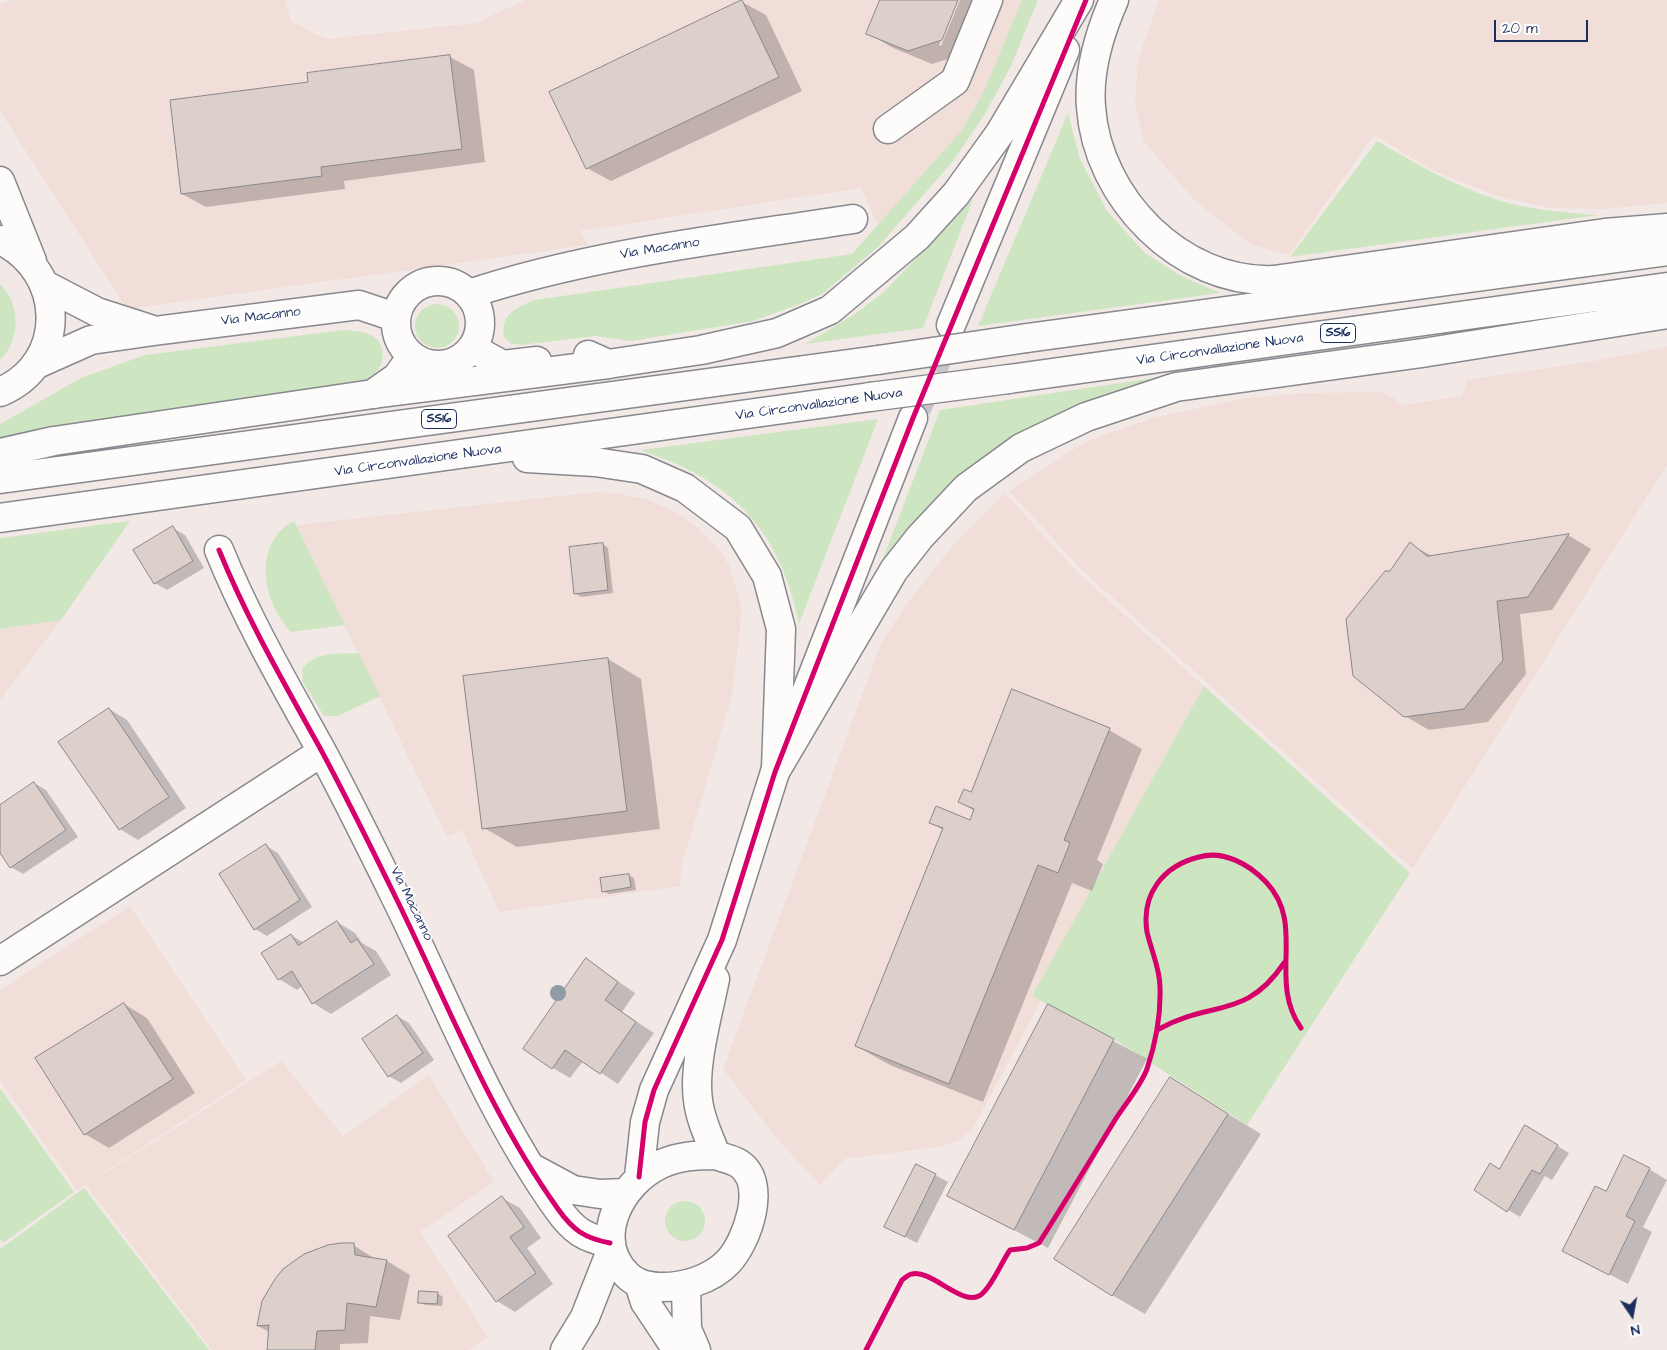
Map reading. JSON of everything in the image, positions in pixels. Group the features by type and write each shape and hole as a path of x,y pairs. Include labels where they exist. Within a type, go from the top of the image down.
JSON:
{"main road":[{"path":"888,129 955,80 988,0"},
{"path":"0,453 54,441 373,394 608,364 701,350 777,333 830,310 918,237 956,194 1000,133 1078,0"},
{"path":"951,325 1086,0"},
{"path":"1114,0 1098,46 1092,79 1091,107 1102,158 1114,183 1134,212 1170,246 1214,271 1255,281 1274,280 1605,233 1667,228"},
{"name":"Via Macanno","path":"0,181 51,305 48,341 37,364"},
{"name":"Via Macanno","path":"469,294 514,279 620,255 853,219"},
{"name":"Via Macanno","path":"0,240 15,247 39,274 97,312 154,331"},
{"name":"SS16","path":"0,479 1667,251"},
{"path":"433,280 446,281 459,286 469,294 477,305 480,318 480,331 472,348 454,362 439,366 424,363 412,356 402,345 396,332 395,317 400,303 409,291 420,284 433,280"},
{"name":"Via Circonvallazione Nuova","path":"0,518 466,455 1667,287"},
{"name":"Via Macanno","path":"0,392 14,386 37,364 91,340 359,305 395,317"},
{"path":"776,772 899,564 920,537 966,488 1021,448 1086,417 1176,387 1422,353 1667,314"},
{"path":"472,348 503,365 588,354 608,364"},
{"path":"373,394 397,377 412,356"},
{"path":"565,1350 585,1317 610,1247 617,1208 632,1185 645,1122 654,1090 722,940 776,772 913,418"},
{"path":"466,455 595,462 642,469 685,488 738,528 767,576 782,629 776,772"},
{"name":"Via Macanno","path":"219,550 240,601 322,752 397,900 491,1098 558,1209 574,1228 589,1239 610,1247"},
{"path":"0,960 322,752"},
{"path":"716,1154 705,1128 698,1100 697,1077 722,940"},
{"path":"533,1169 573,1190 600,1194 632,1185 661,1164 687,1156 716,1154 739,1164 748,1174 754,1207 742,1243 728,1263 705,1278 686,1285 666,1287 636,1282 585,1317"},
{"path":"610,1247 618,1266 636,1282 645,1302 677,1350"},
{"path":"686,1285 688,1329 696,1350"}],"shaded area":[{"path":"13,0 285,0 291,21 325,39 476,23 525,0 1022,0 983,93 962,130 878,226 861,188 580,231 588,245 127,309 0,111 0,4"},
{"path":"1159,0 1667,0 1667,203 1602,209 1549,208 1494,195 1434,171 1374,135 1289,255 1250,244 1194,200 1144,142 1135,105 1138,60"},
{"path":"1667,347 1667,465 1413,869 1082,570 1009,491 1085,442 1152,418 1246,398 1305,393 1383,392 1404,405 1462,396 1467,380 1594,361"},
{"path":"596,492 621,494 648,500 673,511 691,522 721,552 730,567 741,606 732,696 682,865 680,886 499,912 462,830 447,837 296,525"},
{"path":"1005,493 1078,573 1204,686 1032,996 1041,1001 972,1130 958,1141 937,1147 844,1159 820,1186 775,1136 723,1069 881,644 903,609 953,545"},
{"path":"61,620 35,654 0,700 0,629"},
{"path":"130,906 246,1080 77,1190 0,1081 0,990"},
{"path":"281,1061 343,1136 429,1075 494,1182 420,1232 488,1337 470,1350 212,1350 86,1185"}],"green space":[{"path":"1022,0 1038,0 1011,66 985,114 953,161 878,247 822,294 753,321 631,341 595,336 521,345 510,343 504,337 503,329 507,317 516,309 535,300 852,254 962,130 983,93"},
{"path":"1068,113 1080,159 1107,211 1145,253 1181,276 1220,293 978,326"},
{"path":"1377,141 1445,179 1489,197 1529,208 1598,215 1290,257"},
{"path":"973,199 923,328 805,344 855,314 884,292"},
{"path":"0,284 12,302 16,322 12,342 0,360"},
{"path":"437,304 449,308 455,314 459,326 455,338 449,344 437,348 425,344 419,338 415,326 419,314 425,308"},
{"path":"344,330 360,332 374,337 381,346 383,357 379,368 371,377 356,383 0,437 0,424 81,378 145,355"},
{"path":"1174,375 1099,396 1002,449 959,484 882,561 940,410"},
{"path":"878,419 799,624 793,599 776,554 750,516 733,499 713,484 685,468 641,450"},
{"path":"130,521 61,620 0,629 0,538"},
{"path":"294,521 345,625 291,632 281,620 274,606 268,590 267,558 271,544 280,531"},
{"path":"359,653 380,696 338,716 324,716 303,682 302,669 307,663 320,656"},
{"path":"1204,686 1410,873 1247,1125 1114,1039 1032,996"},
{"path":"0,1088 74,1192 3,1243 0,1239"},
{"path":"84,1188 209,1350 0,1350 0,1249"},
{"path":"685,1201 699,1207 705,1221 699,1235 685,1241 671,1235 665,1221 671,1207"}],"building":[{"path":"742,0 779,77 586,169 549,92"},
{"path":"880,0 958,0 942,40 908,51 866,34"},
{"path":"450,55 462,149 321,167 322,176 181,194 170,100 308,82 307,73"},
{"path":"173,526 193,561 154,584 133,550"},
{"path":"1569,534 1528,597 1497,601 1503,660 1464,709 1404,717 1353,676 1346,619 1385,571 1390,571 1410,542 1427,556"},
{"path":"603,543 608,590 574,594 569,547"},
{"path":"608,658 627,811 482,829 463,676"},
{"path":"1012,689 1110,728 1064,840 1070,843 1058,873 1038,865 949,1084 855,1046 943,828 929,823 936,806 970,820 974,809 958,802 964,789 971,792"},
{"path":"109,708 169,797 119,830 58,742"},
{"path":"34,782 66,830 10,868 0,853 0,805"},
{"path":"266,844 300,900 254,930 219,874"},
{"path":"629,874 631,887 602,892 600,878"},
{"path":"337,921 351,943 357,939 374,964 312,1004 292,971 278,980 261,953 291,934 298,945"},
{"path":"586,958 618,982 605,1000 636,1022 600,1074 565,1050 552,1069 523,1049"},
{"path":"124,1003 173,1079 84,1135 35,1058"},
{"path":"1048,1004 1114,1039 1014,1230 947,1196"},
{"path":"397,1015 423,1053 388,1077 362,1039"},
{"path":"1170,1077 1228,1114 1112,1296 1054,1259"},
{"path":"1525,1125 1558,1145 1540,1174 1532,1170 1507,1212 1474,1190 1490,1163 1499,1169"},
{"path":"1624,1155 1650,1168 1626,1216 1635,1221 1609,1275 1562,1251 1595,1186 1606,1191"},
{"path":"916,1164 936,1174 905,1237 884,1227"},
{"path":"502,1196 524,1227 510,1237 536,1273 496,1302 448,1236"},
{"path":"354,1243 355,1255 387,1260 376,1307 347,1303 345,1330 317,1331 315,1350 267,1350 269,1325 257,1326 262,1301 275,1279 283,1269 304,1254 328,1245"},
{"path":"419,1291 438,1292 437,1304 418,1303"}],"tunnel":[{"path":"917,409 949,331"}],"cycle path":[{"path":"639,1177 645,1122 654,1090 722,940 775,772 913,418 1086,0"},
{"path":"219,550 254,626 369,843 471,1058 511,1135 558,1209 574,1228 593,1239 610,1243"},
{"path":"866,1350 902,1280 908,1275 920,1274 929,1277 958,1294 976,1297 987,1289 1010,1250 1027,1248 1039,1243 1147,1069 1157,1029 1160,1008 1160,980 1147,932 1146,918 1151,894 1157,884 1175,867 1199,857 1217,855 1244,864 1266,882 1278,899 1284,916 1287,991 1291,1010 1301,1028"},
{"path":"1159,1029 1195,1014 1241,1001 1256,993 1270,981 1284,963"}]}
